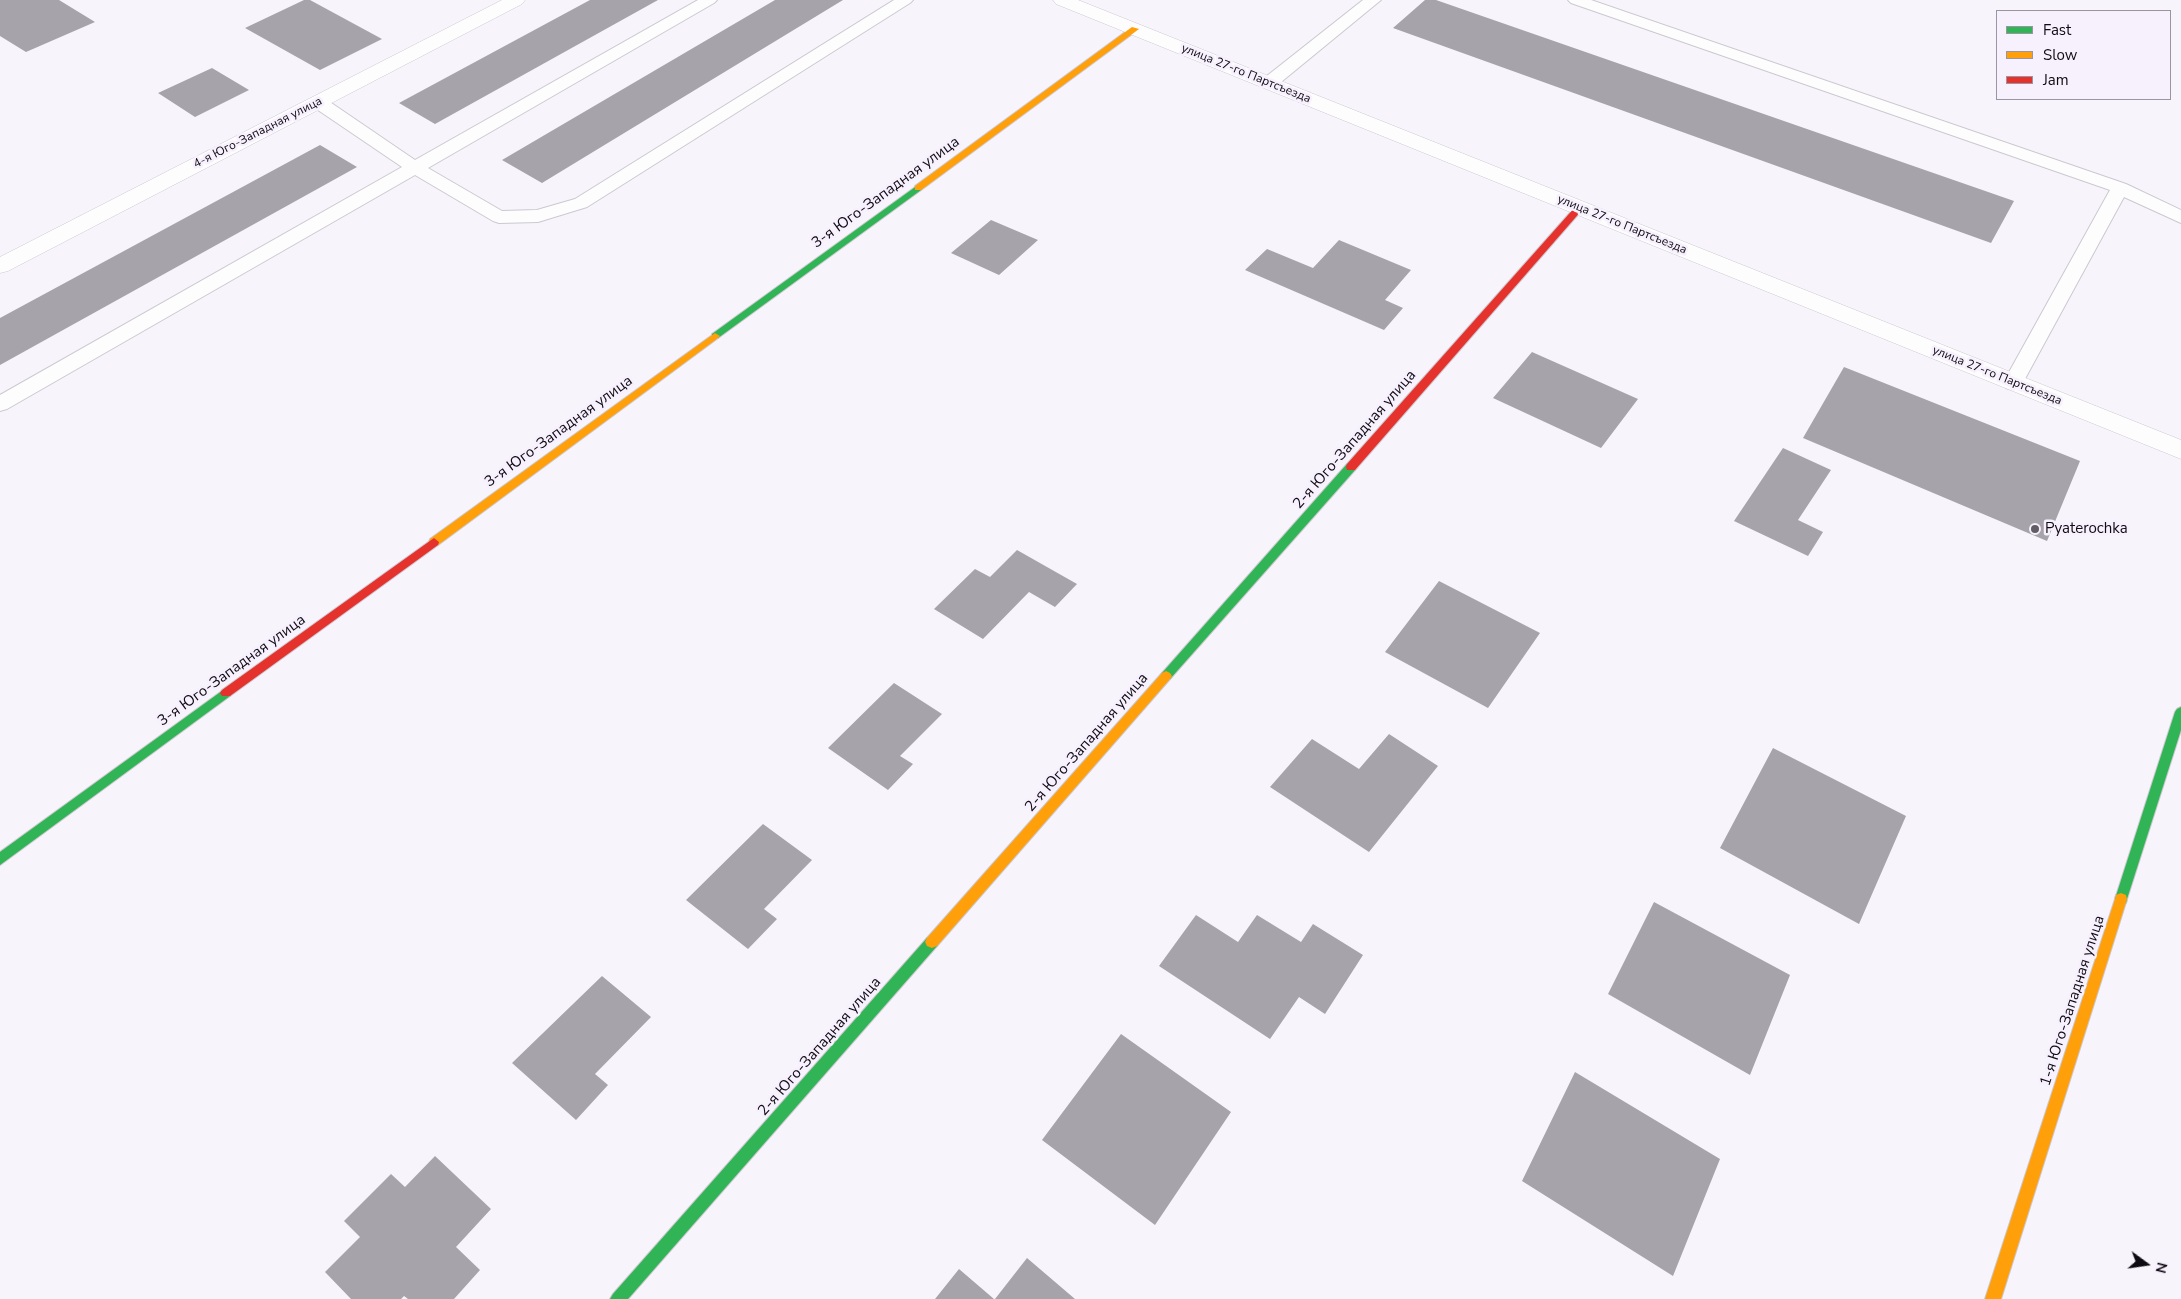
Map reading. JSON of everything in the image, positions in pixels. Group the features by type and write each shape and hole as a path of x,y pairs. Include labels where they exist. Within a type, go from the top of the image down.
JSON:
{"street":[{"name":"4-я Юго-Западная улица","path":"0,266 516,0"},
{"name":"улица 27-го Партсъезда","path":"1062,0 2181,450"},
{"name":"3-я Юго-Западная улица","path":"0,858 1135,29"},
{"name":"2-я Юго-Западная улица","path":"618,1299 1579,208"},
{"name":"1-я Юго-Западная улица","path":"1993,1299 2181,712"}],"lane":[{"path":"0,404 709,0"},
{"path":"318,102 415,168 499,217 538,216 581,203 905,0"},
{"path":"1269,83 1373,0"},
{"path":"1576,0 2120,188 2181,217"},
{"path":"2013,383 2120,188"}],"building":[{"path":"0,0 59,0 95,22 26,52 0,36"},
{"path":"304,0 310,0 382,39 320,70 245,28"},
{"path":"590,0 658,0 435,124 399,103"},
{"path":"775,0 843,0 542,183 502,160"},
{"path":"1425,0 1436,0 2014,201 1991,243 1393,28"},
{"path":"212,68 249,90 195,117 158,93"},
{"path":"320,145 357,167 0,365 0,318"},
{"path":"991,220 1038,240 999,275 951,253"},
{"path":"1339,240 1411,270 1385,300 1403,308 1384,330 1245,270 1267,249 1313,268"},
{"path":"1532,352 1638,399 1601,448 1493,398"},
{"path":"1844,367 2080,461 2047,541 1803,438"},
{"path":"1783,448 1831,470 1798,520 1823,532 1808,556 1734,521"},
{"path":"1017,550 1077,584 1055,607 1029,592 983,639 934,609 975,569 990,577"},
{"path":"1439,581 1540,633 1488,708 1385,652"},
{"path":"894,683 942,714 900,756 913,764 888,790 828,748"},
{"path":"1389,734 1438,766 1369,852 1270,787 1312,739 1359,769"},
{"path":"1773,748 1906,816 1859,924 1720,848"},
{"path":"763,824 812,860 764,909 777,919 748,949 686,900"},
{"path":"1654,902 1790,975 1750,1075 1608,994"},
{"path":"1196,915 1238,942 1257,915 1301,942 1313,924 1363,955 1325,1014 1299,997 1270,1039 1159,966"},
{"path":"602,976 651,1017 595,1074 608,1085 576,1120 512,1063"},
{"path":"1121,1034 1231,1112 1155,1225 1042,1140"},
{"path":"1575,1072 1720,1159 1673,1276 1522,1181"},
{"path":"435,1156 491,1209 456,1247 480,1270 454,1299 408,1299 404,1296 401,1299 351,1299 325,1272 360,1237 344,1221 391,1174 405,1187"},
{"path":"1027,1258 1075,1299 995,1299"},
{"path":"959,1269 994,1299 935,1299"}],"traffic: fast":[{"path":"715,336 918,188"},
{"path":"1166,676 1351,467"},
{"path":"0,859 226,693"},
{"path":"2121,899 2181,712"},
{"path":"618,1299 932,942"}],"traffic: slow":[{"path":"918,188 1135,29"},
{"path":"434,542 715,336"},
{"path":"932,942 1166,676"},
{"path":"1993,1299 2121,899"}],"traffic: jam":[{"path":"1351,467 1579,208"},
{"path":"226,693 434,542"}],"place":[{"name":"Pyaterochka","path":"2035,529"}]}
